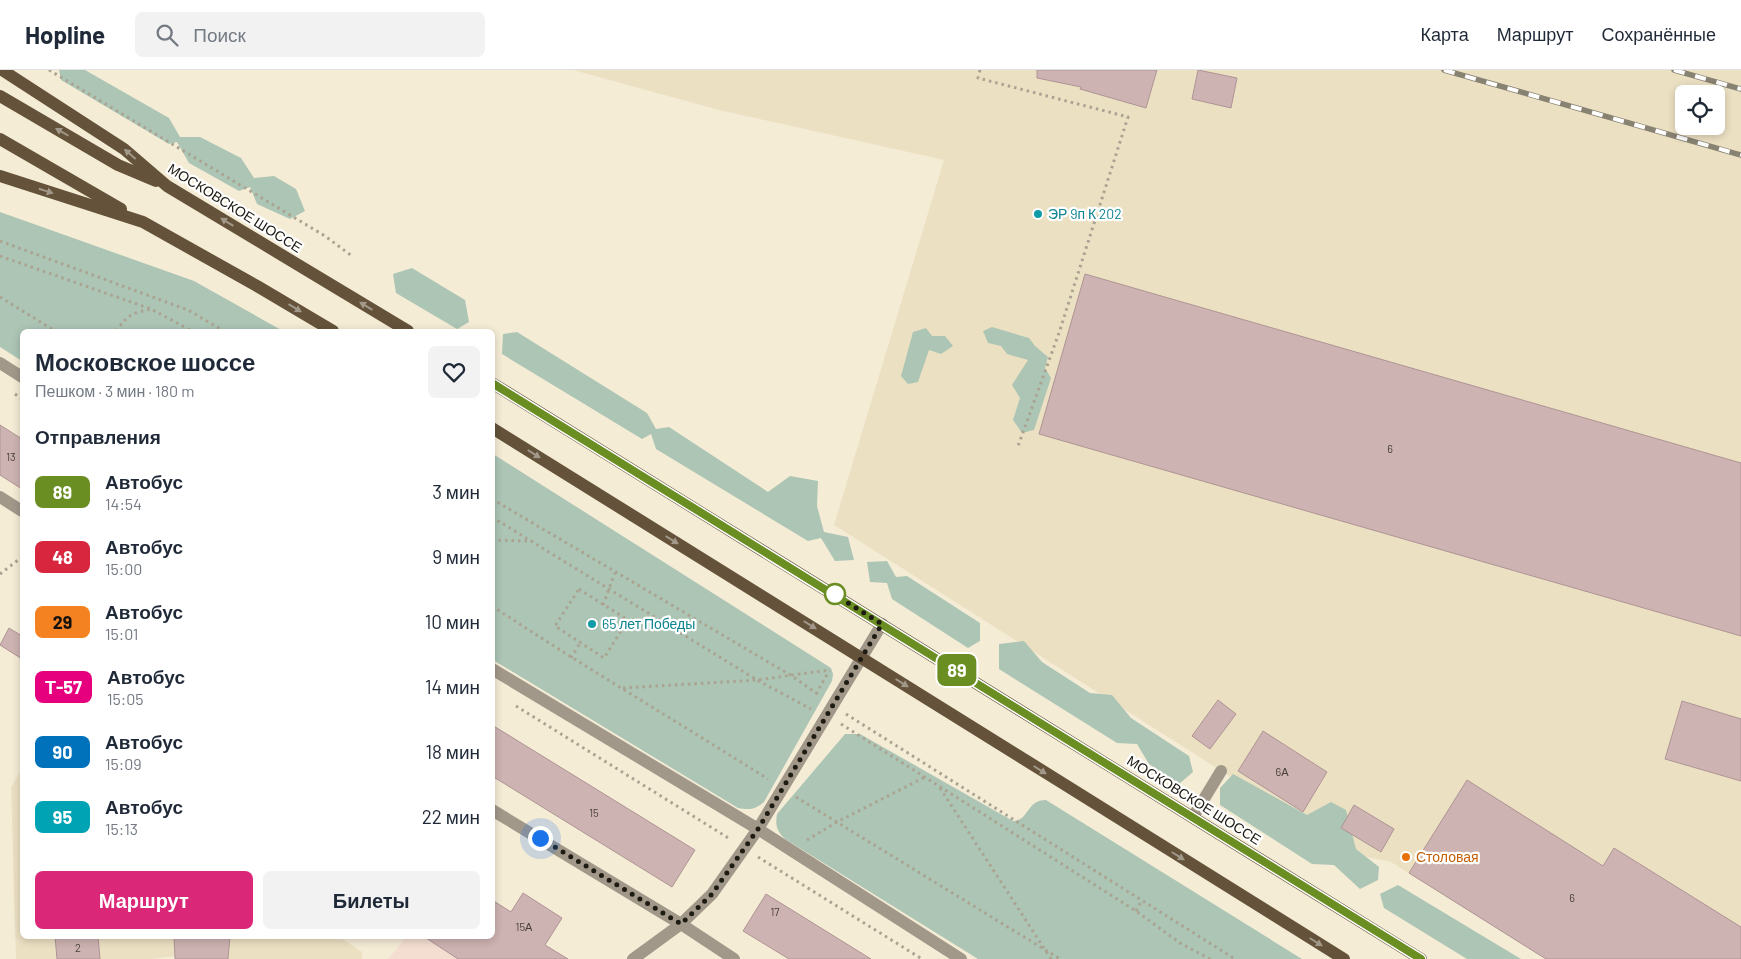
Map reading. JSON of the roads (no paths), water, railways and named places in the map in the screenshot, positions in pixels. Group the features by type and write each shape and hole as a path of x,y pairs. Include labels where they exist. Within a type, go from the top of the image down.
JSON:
{"main road":[{"name":"МОСКОВСКОЕ ШОССЕ","path":"2,70 124,149 167,186 405,329"},
{"path":"0,96 118,165 167,186"},
{"path":"0,139 330,329"},
{"path":"0,176 143,222"},
{"name":"МОСКОВСКОЕ ШОССЕ","path":"495,385 1421,959"},
{"path":"495,430 1344,959"}],"street":[{"path":"0,363 20,376"},
{"path":"0,497 20,510"},
{"path":"633,959 681,924 712,894 758,829 882,624"},
{"path":"495,671 758,829 961,959"},
{"path":"1193,817 1221,771"},
{"path":"495,812 681,924 734,959"}],"railway":[{"path":"1444,70 1741,155"},
{"path":"1674,70 1741,89"}],"place":[{"name":"ЭР 9п К 202","path":"1038,214"},
{"name":"65 лет Победы","path":"592,624"},
{"name":"Столовая","path":"1406,857"}]}
